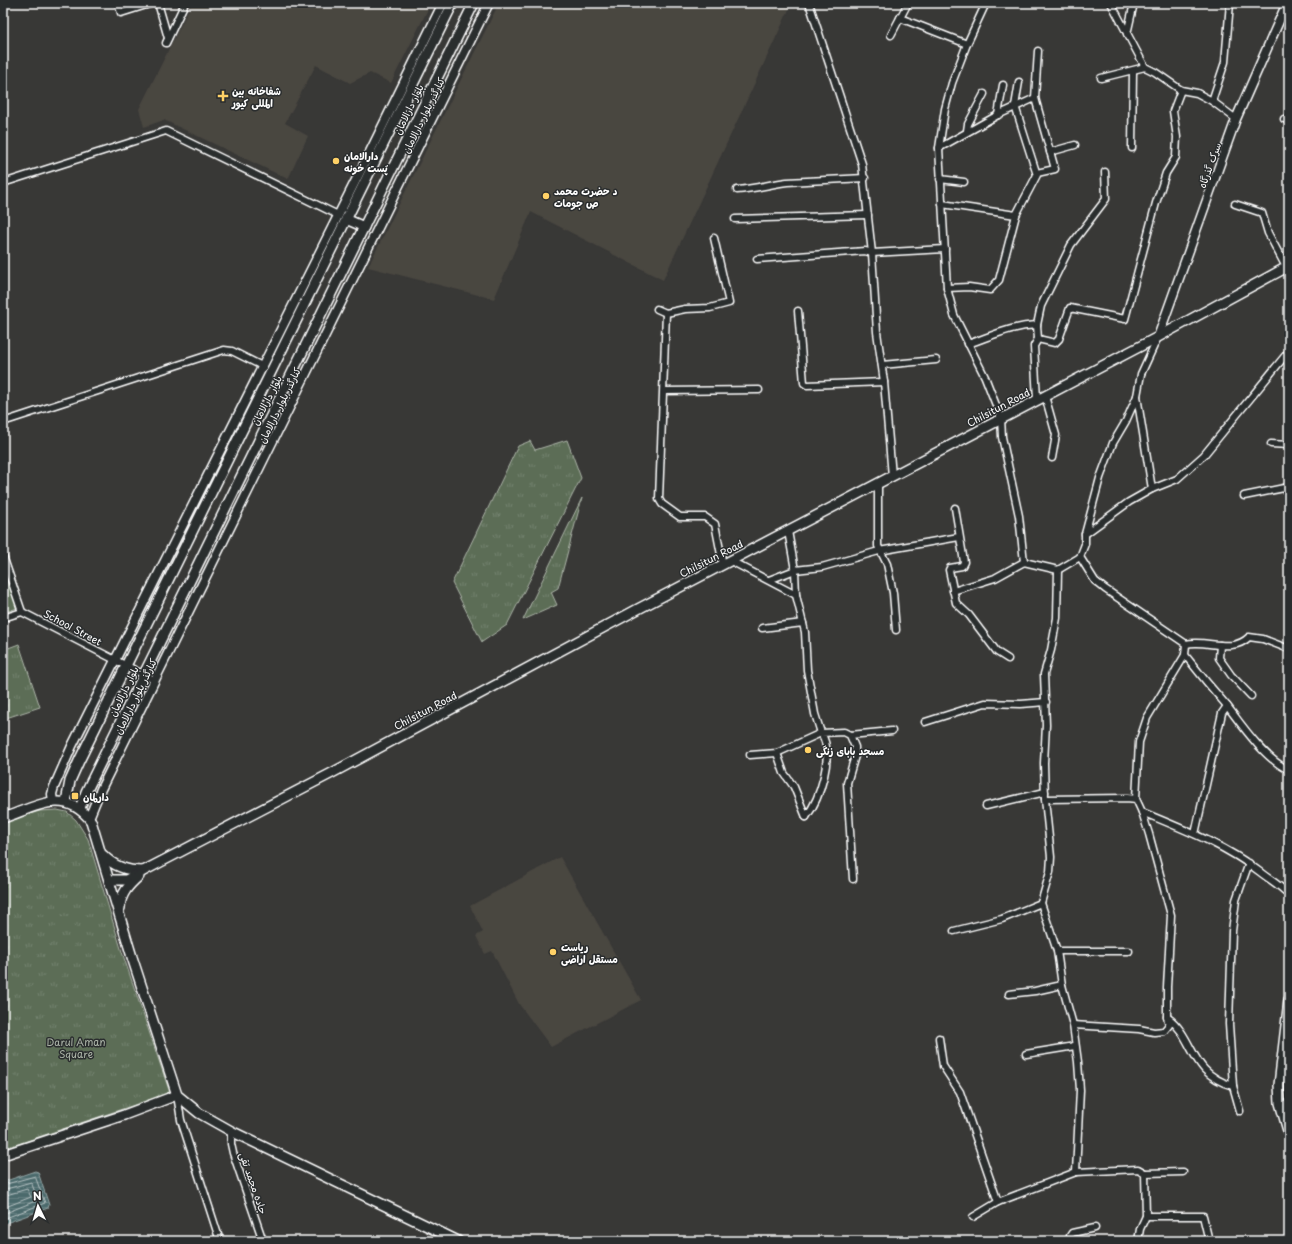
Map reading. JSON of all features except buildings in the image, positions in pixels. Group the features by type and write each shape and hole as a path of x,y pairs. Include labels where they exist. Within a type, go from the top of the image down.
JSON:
{"main road":[{"name":"بلوار دارالامان","path":"66,802 70,781 127,666 342,217 453,3"},
{"name":"بلوار دارالامان","path":"80,808 86,792 143,674 474,3"},
{"path":"342,217 364,227"},
{"name":"Chilsitun Road","path":"110,880 126,880 330,774 638,608 727,563 1158,337 1287,266"},
{"path":"3,818 53,802 66,802 80,808 89,818 102,853 121,921 177,1096 199,1113 231,1131 458,1241"},
{"path":"102,853 108,861 116,866 130,870 144,871"},
{"path":"121,921 119,906 121,897 128,887 144,871"},
{"path":"1289,1000 1279,1085 1285,1104 1289,1134"},
{"path":"3,1155 177,1096"}],"street":[{"path":"118,3 121,13 153,3"},
{"path":"158,3 167,41 185,3"},
{"path":"53,802 52,794 60,771 262,366 342,217 442,3"},
{"name":"کنارگذر بلوار دارالامان","path":"89,818 101,789 154,680 489,3"},
{"path":"809,3 855,138 865,178 877,332 884,382 892,476"},
{"path":"891,35 908,3"},
{"path":"986,3 967,44 952,83 945,109 939,148 946,288 954,315 985,377 1001,418 1002,437 1019,516 1024,562"},
{"path":"1111,3 1145,67 1181,90 1197,93 1236,119"},
{"path":"1127,34 1134,3"},
{"path":"1212,102 1225,62 1230,3"},
{"name":"سرک گذرگاه","path":"1158,337 1236,119 1287,3"},
{"path":"900,18 967,44"},
{"path":"1037,173 1055,169 1035,98 1038,51"},
{"path":"1101,78 1145,67"},
{"path":"1132,148 1133,71"},
{"path":"946,288 970,287 990,290 999,280 1016,215 1037,173 1015,106 1019,82"},
{"path":"998,115 1003,85"},
{"path":"1038,339 1055,343 1059,339 1070,308 1124,319 1156,203 1166,173 1176,157 1177,137 1173,111 1181,90"},
{"path":"967,131 968,124 984,94"},
{"path":"939,148 967,131 1015,106 1035,98"},
{"path":"3,183 166,131 342,217"},
{"path":"1050,152 1075,145"},
{"path":"1052,458 1056,435 1041,398 1034,353 1034,346 1038,339 1036,325 1041,306 1071,245 1106,199 1104,172"},
{"path":"737,190 752,189 758,186 780,185 787,182 865,178"},
{"path":"940,179 964,182"},
{"path":"942,204 1016,215"},
{"path":"1235,204 1262,213 1268,233 1287,266"},
{"path":"735,219 868,215"},
{"path":"368,217 383,218"},
{"path":"657,309 666,313 685,309 710,308 729,303 714,238"},
{"path":"757,259 865,251 872,253 945,249"},
{"path":"798,311 804,383 807,385 884,382"},
{"path":"666,313 665,391 659,499 662,504 680,517 705,517 715,524 727,563 769,580 796,594"},
{"path":"968,344 989,337 996,332 1022,326 1036,325"},
{"path":"954,591 995,578 1024,562 1058,570 1080,557 1085,544 1085,534 1100,478 1113,443 1126,421 1137,396 1141,374 1158,337"},
{"path":"3,422 224,350 232,351 262,366"},
{"path":"1085,534 1129,502 1152,489 1177,479 1204,455 1289,351"},
{"path":"882,365 936,360"},
{"path":"665,391 759,390"},
{"path":"1137,396 1152,489"},
{"path":"1271,444 1289,444"},
{"path":"878,483 878,546 879,551 887,564 893,593 896,630"},
{"path":"1244,496 1289,487"},
{"path":"954,508 964,562 962,566 950,568 949,570 957,604 969,615 997,652 1008,659"},
{"path":"777,753 784,773 794,787 806,818 820,794 824,780 826,759 824,738 820,733 815,714 807,670 803,623 796,594 795,570 788,530"},
{"path":"769,580 795,570 822,567 879,551 959,537"},
{"path":"3,556 22,612 3,618"},
{"path":"1080,557 1095,581 1186,644"},
{"path":"1058,570 1056,618 1051,650 1044,674 1046,702 1045,799 1051,865 1041,903 1057,951 1062,985 1073,1025 1080,1090 1076,1172"},
{"name":"School Street","path":"22,612 154,680"},
{"path":"762,628 803,623"},
{"path":"1186,644 1195,641 1220,645 1236,645 1242,643 1249,637 1263,639 1289,649"},
{"path":"1073,1025 1139,1029 1154,1032 1164,1031 1170,1025 1168,1017 1171,915 1142,812 1136,799 1139,742 1147,718 1185,655 1186,644"},
{"path":"1220,645 1219,658 1231,675 1251,696"},
{"path":"1185,655 1260,746 1277,763 1289,770"},
{"path":"925,722 985,703 1021,704 1046,702"},
{"path":"1195,834 1222,713 1227,706"},
{"path":"750,755 777,753 820,733 840,731 850,735 892,731"},
{"path":"850,735 855,747 855,756 847,784 853,879"},
{"path":"986,806 1045,792"},
{"path":"1045,799 1136,799"},
{"path":"1142,812 1195,834 1249,863 1280,885 1289,895"},
{"path":"1240,1111 1233,1086 1228,1024 1232,931 1236,900 1249,863"},
{"path":"954,931 1002,919 1041,903"},
{"path":"1057,951 1129,951"},
{"path":"1009,994 1035,991 1062,985"},
{"path":"1168,1017 1176,1023 1198,1063 1216,1080 1233,1086"},
{"path":"939,1038 943,1066 960,1092 998,1202"},
{"path":"1026,1054 1075,1046"},
{"path":"177,1096 181,1120 220,1241"},
{"name":"جاده محمد تقی","path":"231,1131 230,1144 263,1241"},
{"path":"973,1217 998,1202 1076,1172 1138,1169 1145,1174 1183,1172"},
{"path":"1138,1241 1140,1229 1146,1216 1145,1174"},
{"path":"1146,1216 1203,1216 1209,1241"},
{"path":"1071,1241 1070,1236 1072,1233 1095,1228"}],"shaded area":[{"name":"شفاخانه بین المللی کیور","path":"192,3 431,3 391,83 370,73 350,83 316,65 285,123 308,136 288,179 164,120 144,127 139,109"},
{"path":"499,3 792,3 663,280 531,212 494,299 368,267"},
{"name":"ریاست مستقل اراضی","path":"560,857 641,1000 551,1047 519,1004 492,951 485,954 476,936 483,932 470,906"}],"green space":[{"path":"567,440 581,478 507,625 482,642 452,583 518,446 530,441 535,450"},
{"path":"582,498 558,588 551,592 557,605 523,620"},
{"path":"3,565 17,608 3,613"},
{"path":"19,644 40,707 3,719 3,650"},
{"name":"Darul Aman Square","path":"57,810 67,812 76,820 88,839 122,952 170,1093 3,1149 3,822 40,811"}],"water":[{"path":"35,1171 38,1172 49,1205 48,1208 3,1224 3,1182"}],"place":[{"name":"شفاخانه بین المللی کیور","path":"223,96"},
{"name":"دارالامان پُست خونه","path":"336,161"},
{"name":"د حضرت محمد ص جومات","path":"546,196"},
{"name":"مسجد بابای زنگی","path":"808,750"},
{"name":"دارلمان","path":"75,796"},
{"name":"ریاست مستقل اراضی","path":"553,952"}]}
